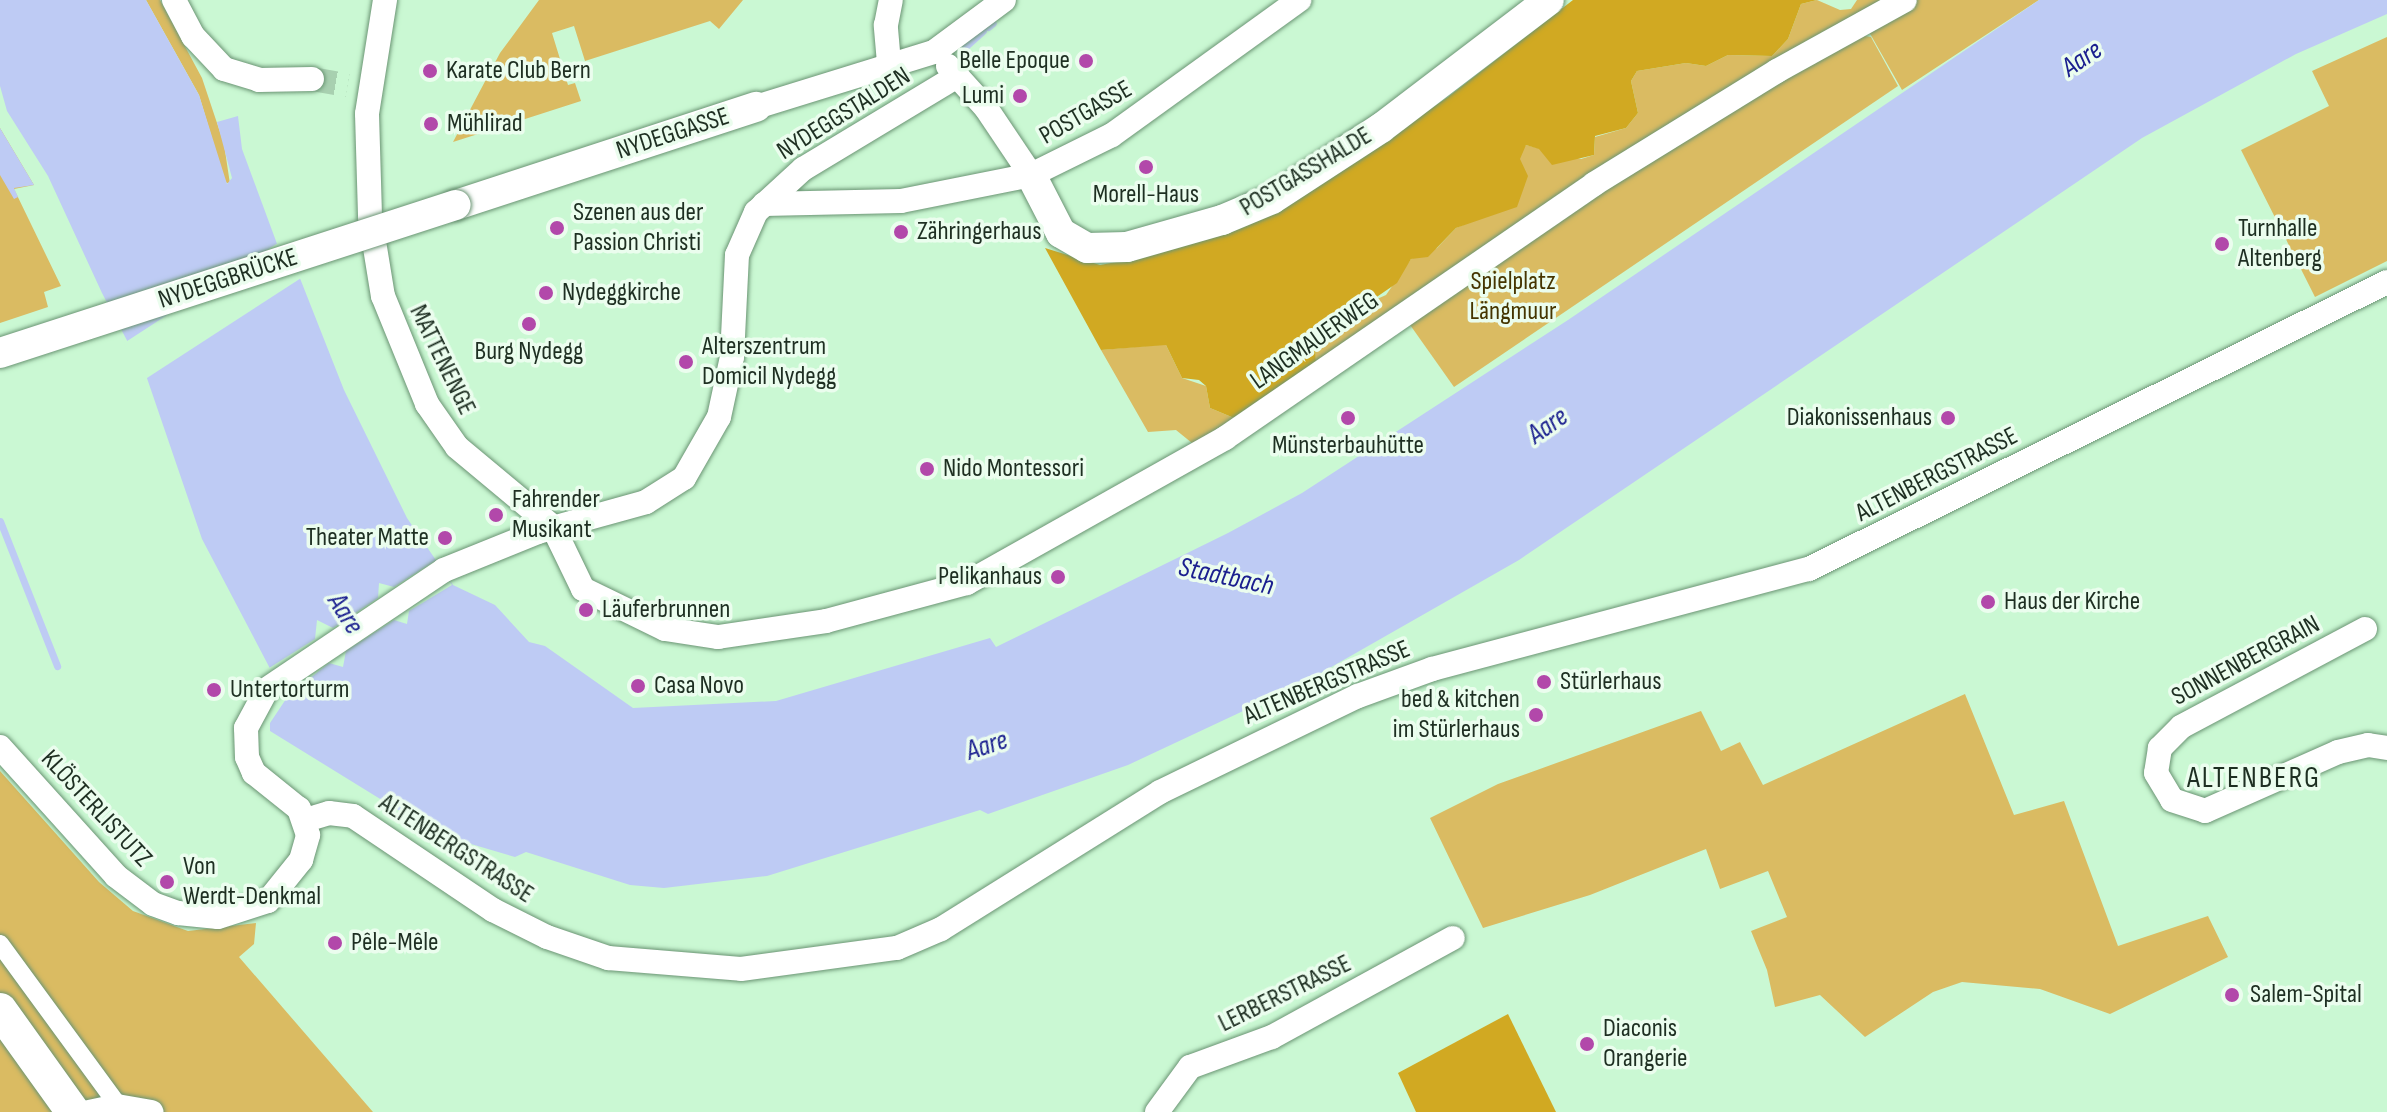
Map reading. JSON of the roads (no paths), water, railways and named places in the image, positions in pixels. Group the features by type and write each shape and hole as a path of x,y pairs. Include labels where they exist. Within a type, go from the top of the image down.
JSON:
{"main road":[{"path":"0,1010 73,1112"}],"street":[{"path":"174,0 193,36 224,69 259,80 312,79"},
{"name":"MATTENENGE","path":"385,0 358,87 383,296 427,404 457,447 553,527"},
{"path":"889,63 886,25 891,0"},
{"path":"934,52 1004,0"},
{"name":"POSTGASSE","path":"869,202 925,197 1031,175 1112,135 1299,0"},
{"name":"POSTGASSHALDE","path":"934,52 957,76 1031,175 1061,233 1087,248 1127,247 1222,220 1272,199 1381,128 1549,0"},
{"name":"LANGMAUERWEG","path":"553,527 583,589 665,629 718,637 826,621 967,583 1225,438 1594,184 1777,71 1905,0"},
{"name":"NYDEGGASSE","path":"456,205 889,63 934,52"},
{"name":"NYDEGGSTALDEN","path":"306,820 254,773 247,757 246,728 273,682 444,570 553,527 646,502 693,469 719,417 729,377 738,248 764,204 848,139 957,76"},
{"name":"NYDEGGSTALDEN","path":"764,204 869,202"},
{"name":"NYDEGGBRÜCKE","path":"0,353 456,205"},
{"name":"ALTENBERGSTRASSE","path":"306,820 329,813 353,816 493,910 547,937 608,958 741,969 897,948 941,929 1160,792 1358,696 1432,669 1809,569 2387,282"},
{"name":"SONNENBERGRAIN","path":"2365,629 2181,727 2160,748 2156,773 2172,800 2191,810 2205,811 2338,752 2368,745 2387,748"},
{"name":"KLÖSTERLISTUTZ","path":"0,747 116,876 139,895 178,913 233,915 268,901 304,854 306,820"},
{"name":"LERBERSTRASSE","path":"1157,1112 1190,1067 1272,1037 1453,938"},
{"path":"0,944 120,1109"},
{"path":"89,1112 120,1109 151,1112"}],"water":[{"name":"Aare","path":"0,0 146,0 199,95 227,184 232,178 217,122 238,116 242,149 283,260 292,258 344,390 407,518 453,585 495,605 529,642 545,646 633,708 776,701 990,638 996,647 1228,533 1302,493 1568,320 2039,0 2387,0 2387,14 2296,54 2142,138 1519,560 1305,682 1128,765 988,814 980,810 767,876 664,888 630,885 526,852 515,857 437,834 270,731 270,723 286,699 202,539 137,349 132,350 48,176 7,111 0,86"},
{"path":"0,128 34,185 14,188 18,197 14,199 0,175"}],"waterway":[{"name":"Stadtbach","path":"988,27 993,23"},
{"name":"Stadtbach","path":"965,47 983,31"},
{"path":"0,521 57,666"}],"tunnel":[{"path":"312,79 347,85"}],"place":[{"name":"Belle Epoque","path":"1086,61"},
{"name":"Karate Club Bern","path":"430,71"},
{"name":"Lumi","path":"1020,96"},
{"name":"Mühlirad","path":"431,124"},
{"name":"Morell-Haus","path":"1146,167"},
{"name":"Szenen aus der Passion Christi","path":"557,228"},
{"name":"Zähringerhaus","path":"901,232"},
{"name":"Turnhalle Altenberg","path":"2222,244"},
{"name":"Nydeggkirche","path":"546,293"},
{"name":"Burg Nydegg","path":"529,324"},
{"name":"Alterszentrum Domicil Nydegg","path":"686,362"},
{"name":"Münsterbauhütte","path":"1348,418"},
{"name":"Diakonissenhaus","path":"1948,418"},
{"name":"Nido Montessori","path":"927,469"},
{"name":"Fahrender Musikant","path":"496,515"},
{"name":"Theater Matte","path":"445,538"},
{"name":"Pelikanhaus","path":"1058,577"},
{"name":"Haus der Kirche","path":"1988,602"},
{"name":"Läuferbrunnen","path":"586,610"},
{"name":"Stürlerhaus","path":"1544,682"},
{"name":"Casa Novo","path":"638,686"},
{"name":"Untertorturm","path":"214,690"},
{"name":"bed & kitchen im Stürlerhaus","path":"1536,715"},
{"name":"Von Werdt-Denkmal","path":"167,882"},
{"name":"Pêle-Mêle","path":"335,943"},
{"name":"Salem-Spital","path":"2232,995"},
{"name":"Diaconis Orangerie","path":"1587,1044"}],"district":[{"name":"ALTENBERG","path":"2254,778"}],"park label":[{"name":"Spielplatz Längmuur","path":"1513,297"}]}
